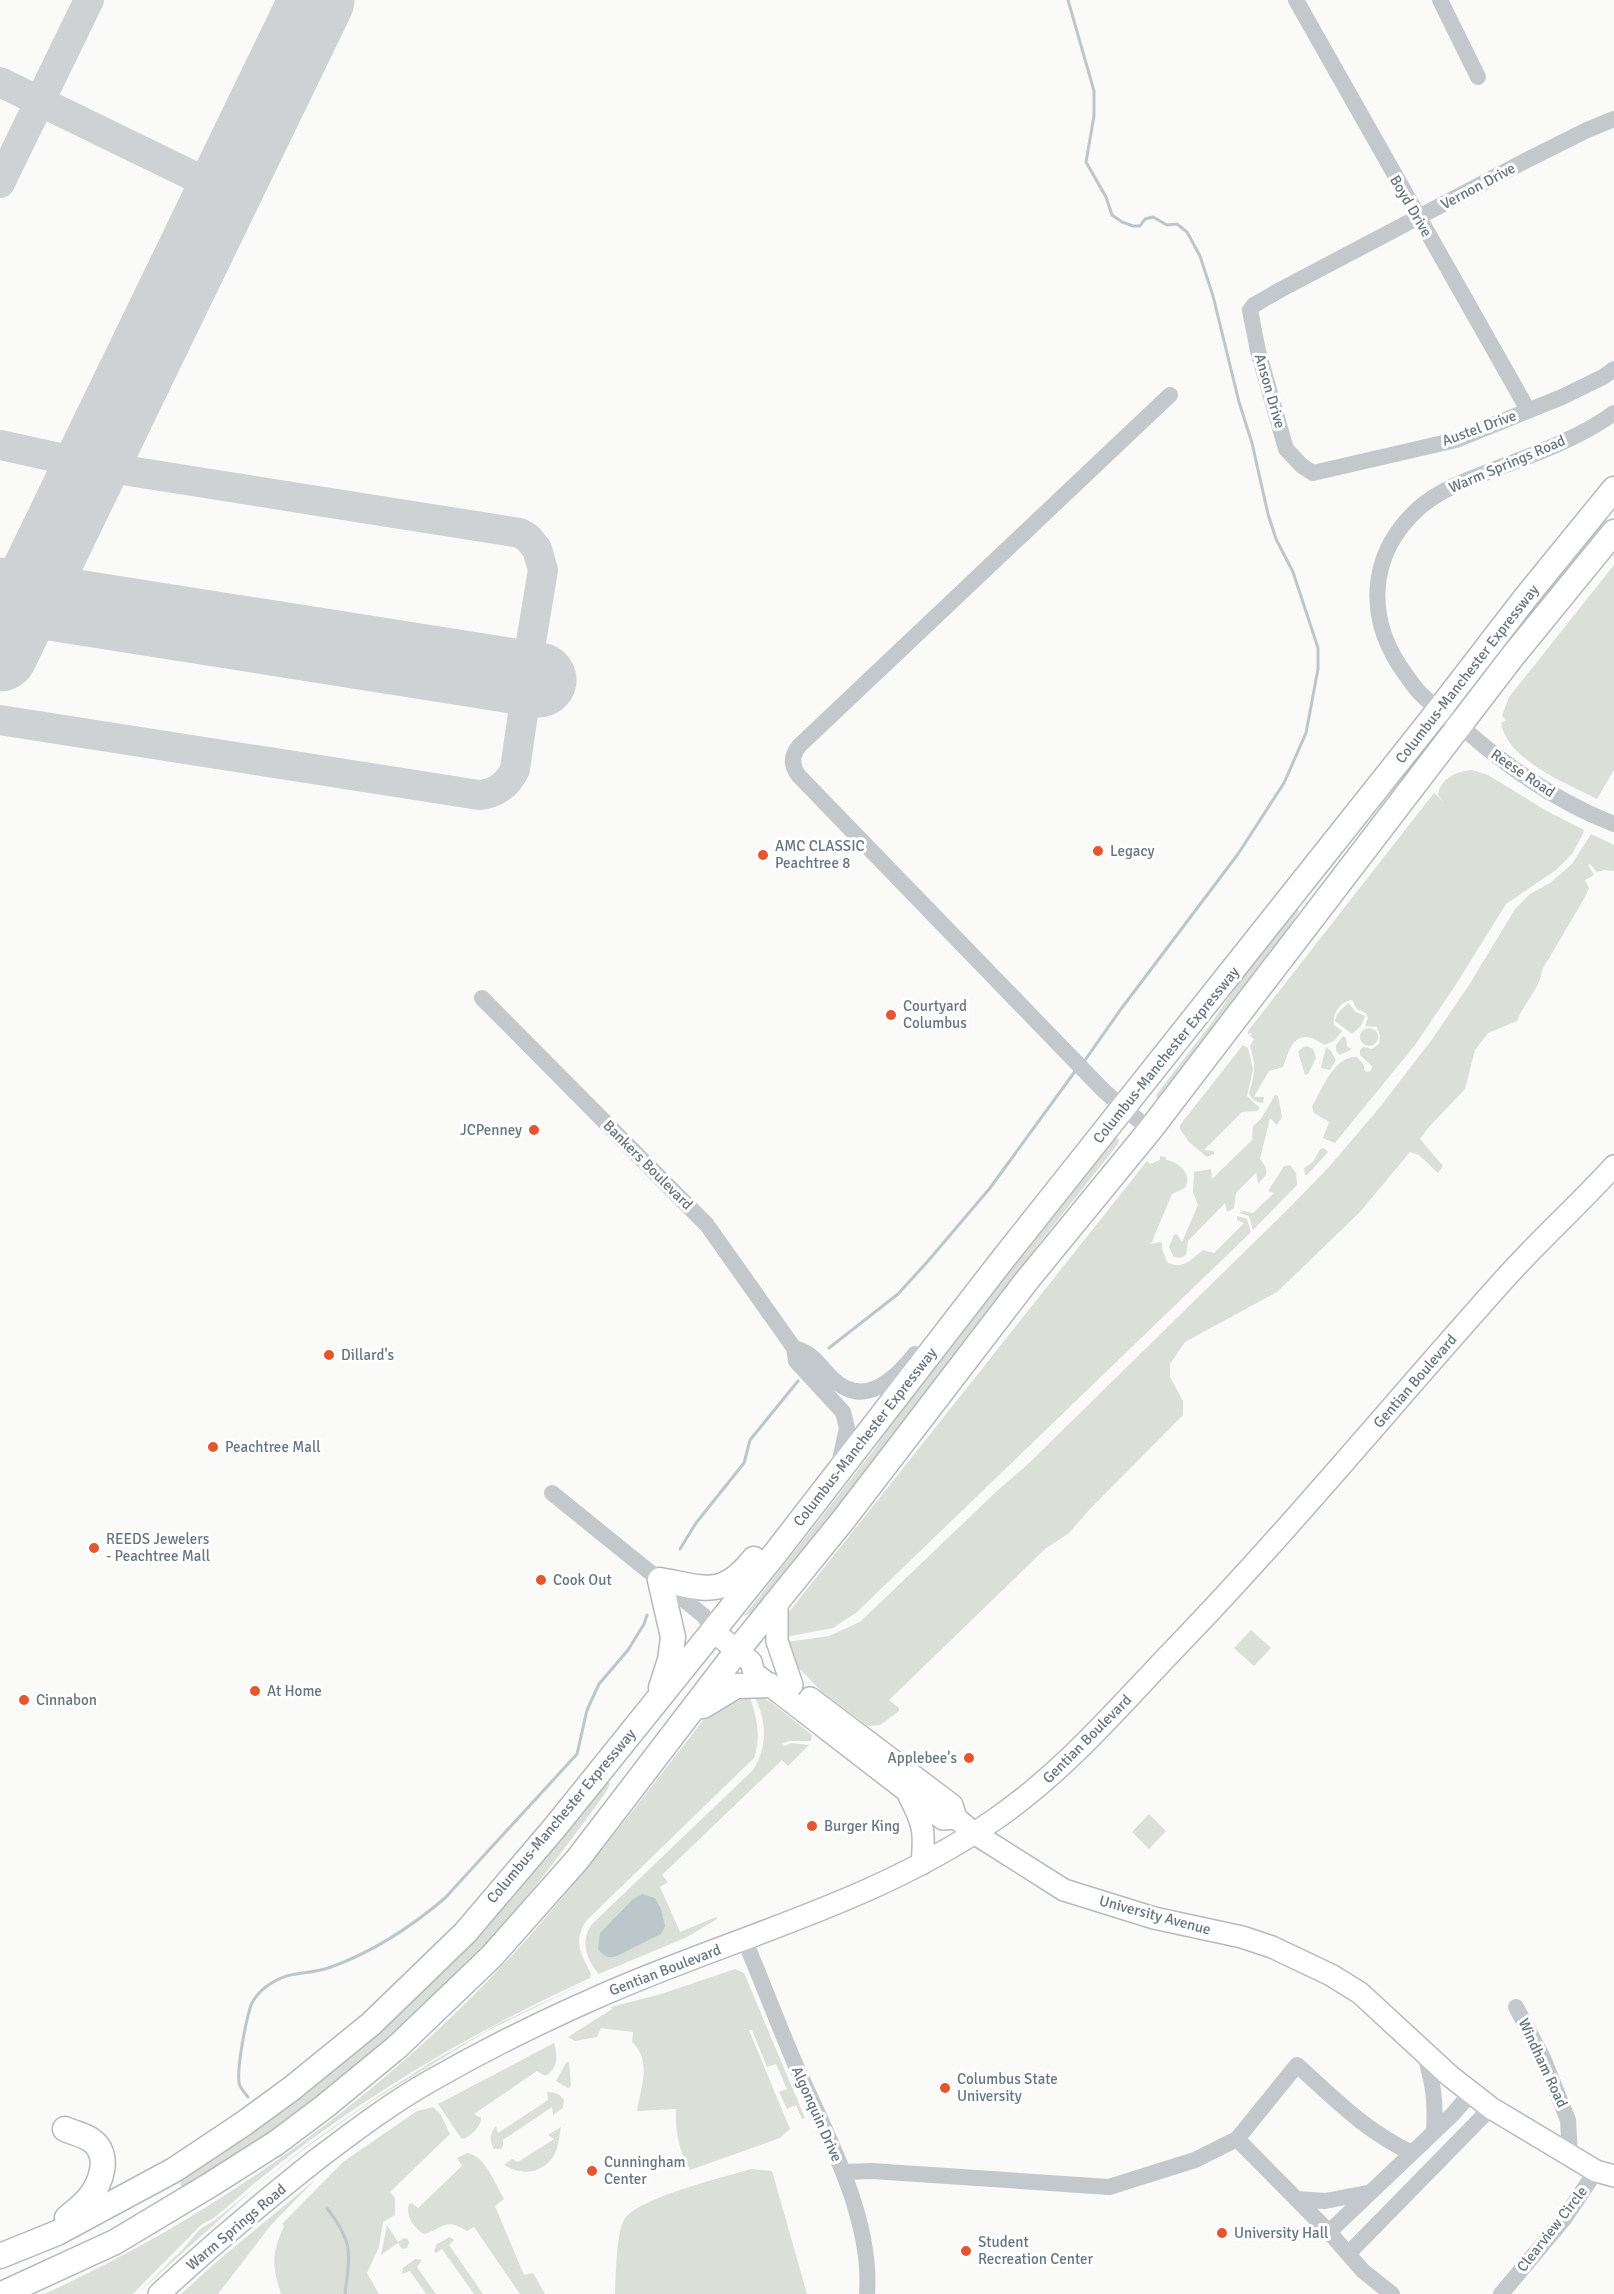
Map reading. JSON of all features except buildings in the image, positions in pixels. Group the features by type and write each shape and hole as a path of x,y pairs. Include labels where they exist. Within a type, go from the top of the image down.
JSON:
{"highway":[{"name":"Columbus-Manchester Expressway","path":"0,2256 57,2234 190,2160 283,2095 371,2024 465,1933 556,1826 713,1631 997,1267 1526,597 1614,489"},
{"name":"Columbus-Manchester Expressway","path":"2,2294 115,2242 276,2143 397,2047 492,1956 577,1860 686,1718 744,1657 777,1602 844,1519 1028,1280 1150,1130 1512,657 1614,532"},
{"path":"658,1699 670,1660 673,1637 660,1580 703,1588 723,1587 742,1574 818,1477 837,1473"},
{"path":"686,1718 723,1692 736,1686 780,1684"},
{"path":"28,2245 72,2214 88,2199 96,2187 103,2168 102,2153 93,2141 65,2129"}],"main road":[{"name":"Gentian Boulevard","path":"315,2162 359,2127 431,2080 553,2017 603,1994 839,1904 922,1864 974,1833 1056,1772 1254,1565 1511,1272 1609,1179"},
{"path":"777,1602 780,1684 952,1805 956,1818"},
{"name":"University Avenue","path":"713,1631 744,1657 754,1673 780,1684 942,1819 956,1818 974,1833 1064,1890 1154,1918 1242,1937 1272,1947 1331,1975 1360,1993 1424,2052 1491,2108 1570,2156 1605,2174"},
{"path":"906,1790 921,1819 924,1834 922,1864"},
{"name":"Warm Springs Road","path":"159,2294 198,2257 315,2162"}],"street":[{"name":"Boyd Drive","path":"1296,0 1528,410"},
{"path":"1440,0 1478,76"},
{"name":"Vernon Drive","path":"1280,290 1555,146 1614,119"},
{"name":"Anson Drive","path":"1280,290 1254,305 1250,310 1258,351 1287,449 1302,466 1314,473 1337,468"},
{"name":"Austel Drive","path":"1337,468 1456,440 1572,392 1614,369"},
{"path":"1150,1130 1090,1077 797,774 793,758 799,746 1170,395"},
{"name":"Warm Springs Road","path":"1439,710 1421,695 1403,671 1392,653 1379,621 1376,588 1380,571 1396,535 1419,508 1439,493 1552,447 1614,413"},
{"name":"Reese Road","path":"1439,710 1529,780 1562,800 1614,824"},
{"name":"Bankers Boulevard","path":"482,998 707,1225 794,1348 796,1361 843,1412 846,1428 837,1473"},
{"name":"Bankers Boulevard","path":"794,1348 807,1352 844,1388 857,1391 876,1388 889,1382 901,1371 972,1282 997,1267"},
{"path":"552,1493 704,1616 713,1631"},
{"name":"Algonquin Drive","path":"744,1939 843,2172 859,2222 869,2278 867,2294"},
{"name":"Windham Road","path":"1516,2007 1544,2058 1568,2120 1570,2156"},
{"path":"1424,2052 1436,2104 1434,2132"},
{"path":"843,2172 872,2171 1108,2187 1195,2160 1237,2139 1297,2065 1368,2129 1389,2143 1412,2153"},
{"path":"1329,2232 1434,2132 1471,2093"},
{"path":"1348,2254 1491,2108"},
{"path":"1237,2139 1329,2232 1363,2271 1392,2294"},
{"name":"Clearview Circle","path":"1509,2291 1564,2219 1605,2174"},
{"path":"1296,2199 1325,2201 1371,2192"}],"shaded area":[{"path":"1614,565 1614,770 1597,799 1555,778 1526,759 1514,748 1501,723 1506,720 1502,716 1509,697"},
{"path":"1472,770 1488,775 1545,810 1584,830 1583,834 1572,854 1556,870 1506,904 1415,1045 1335,1143 1323,1138 1329,1122 1314,1113 1312,1106 1335,1067 1342,1062 1357,1057 1364,1065 1364,1070 1371,1071 1372,1066 1360,1055 1360,1050 1363,1047 1372,1049 1379,1044 1380,1036 1377,1027 1365,1026 1368,1018 1366,1013 1357,1009 1352,1000 1344,1003 1334,1017 1334,1025 1342,1031 1335,1040 1325,1045 1305,1037 1295,1041 1283,1067 1269,1071 1254,1097 1264,1097 1263,1103 1254,1100 1249,1093 1254,1069 1250,1046 1254,1039 1250,1036 1252,1033 1248,1034 1248,1031 1434,793 1444,802 1438,795 1442,784 1455,774"},
{"path":"1591,834 1614,845 1614,871 1597,872 1590,864 1588,865 1594,875 1585,880 1589,888 1585,897 1542,970 1541,977 1517,1021 1488,1033 1475,1050 1465,1089 1420,1139 1443,1166 1438,1173 1419,1155 1410,1152 1360,1212 1277,1292 1185,1342 1170,1364 1170,1377 1183,1401 1183,1415 1069,1533 1045,1549 889,1700 899,1708 899,1711 880,1725 868,1726 822,1692 792,1661 786,1642 829,1636 860,1622 1027,1465 1288,1209 1329,1167 1380,1107 1433,1038 1469,985 1515,909 1530,894 1550,883 1572,864"},
{"path":"1295,908 1299,911 1257,978 1157,1099 1156,1095 1210,1025 1254,960"},
{"path":"1348,1003 1356,1012 1365,1016 1361,1026 1352,1034 1335,1021 1337,1014"},
{"path":"1369,1028 1375,1031 1378,1037 1375,1043 1369,1046 1363,1043 1360,1037 1363,1031"},
{"path":"1343,1036 1346,1038 1347,1047 1352,1049 1340,1055 1336,1051 1336,1045"},
{"path":"1243,1045 1248,1048 1253,1069 1247,1096 1260,1108 1257,1111 1242,1112 1204,1150 1214,1151 1214,1154 1207,1157 1189,1142 1180,1129 1180,1125"},
{"path":"1307,1046 1313,1049 1316,1058 1308,1074 1305,1075 1298,1052"},
{"path":"1326,1047 1336,1060 1330,1070 1321,1068"},
{"path":"1275,1095 1278,1096 1282,1117 1277,1125 1270,1118 1260,1159 1266,1169 1264,1177 1258,1184 1256,1173 1236,1193 1234,1208 1227,1212 1225,1203 1188,1241 1186,1255 1180,1258 1174,1257 1169,1247 1174,1235 1177,1234 1182,1242 1198,1205 1193,1192 1194,1172 1211,1169 1212,1179 1252,1140 1253,1126 1261,1119"},
{"path":"1114,1138 1119,1139 1118,1144 1037,1246 1005,1296 754,1612 744,1616 873,1451 914,1391"},
{"path":"1324,1148 1328,1152 1305,1175 1304,1168 1313,1162 1320,1149"},
{"path":"1160,1156 1180,1166 1187,1178 1185,1188 1172,1194 1151,1244 1162,1243 1167,1262 1182,1265 1203,1250 1214,1253 1244,1223 1237,1220 1237,1216 1247,1219 1251,1232 857,1612 833,1628 785,1637 787,1614 1147,1161 1150,1164 1160,1160"},
{"path":"1290,1165 1296,1173 1297,1185 1253,1230 1249,1216 1239,1213 1243,1211 1253,1213 1274,1193 1268,1191 1284,1166"},
{"path":"1251,1630 1271,1648 1254,1666 1234,1648"},
{"path":"746,1689 757,1723 758,1741 754,1758 587,1920 582,1928 579,1941 581,1953 591,1974 590,1978 456,2046 413,2071 330,2126 199,2227 133,2294 44,2294 114,2260 183,2222 250,2179 378,2083 438,2030 494,1975 546,1917 716,1704"},
{"path":"758,1695 771,1702 812,1735 811,1741 789,1741 782,1744 784,1746 791,1743 809,1745 788,1766 782,1760 662,1875 668,1882 660,1887 680,1932 716,1917 717,1919 687,1937 599,1974 586,1950 586,1937 592,1924 752,1771 761,1753 764,1734 761,1714 754,1696"},
{"path":"608,1781 610,1784 606,1792 540,1880 497,1931 444,1987 388,2039 328,2089 266,2135 183,2190 180,2184 184,2176 453,1961 497,1915"},
{"path":"1149,1814 1166,1831 1149,1849 1132,1832"},
{"path":"642,1894 655,1898 661,1909 665,1926 661,1934 617,1956 604,1955 598,1949 600,1933 633,1899"},
{"path":"735,1969 744,1973 805,2118 802,2119 796,2105 787,2109 779,2092 787,2089 776,2064 767,2067 752,2030 749,2030 790,2129 780,2138 690,2170 678,2141 676,2109 637,2111 644,2074 642,2057 632,2042 633,2032 601,2028 597,2037 575,2041 568,2037 612,2009 611,2007 661,1994"},
{"path":"591,1980 487,2031 372,2101 304,2149 251,2191 137,2294 200,2229 215,2220 305,2147 372,2100 430,2063 500,2023"},
{"path":"554,2043 556,2062 552,2070 545,2076 537,2071 474,2114 481,2118 479,2125 470,2135 464,2139 461,2138 438,2104"},
{"path":"569,2062 571,2086 568,2088 556,2081 566,2063"},
{"path":"547,2092 561,2096 564,2100 563,2108 553,2115 552,2107 503,2140 501,2149 494,2149 491,2137 496,2126 498,2133 548,2100"},
{"path":"433,2107 441,2115 450,2134 390,2192 395,2198 395,2215 383,2222 379,2247 367,2273 379,2294 281,2294 274,2260 284,2226 282,2224 343,2162 417,2111"},
{"path":"561,2127 556,2151 547,2164 526,2172 504,2165 512,2159 518,2162 554,2139 548,2135"},
{"path":"467,2153 479,2159 493,2178 504,2199 495,2206 524,2275 533,2273 545,2294 520,2294 474,2227 467,2231 449,2224 424,2234 411,2221 408,2213 409,2204 412,2203 418,2208 462,2166 457,2158"},
{"path":"751,2169 772,2171 807,2294 615,2294 619,2235 624,2220 632,2212 663,2196"},
{"path":"316,2179 271,2225 218,2294 181,2294 214,2264"},
{"path":"387,2225 398,2242 404,2238 408,2239 409,2243 407,2248 402,2249 398,2243 381,2255"},
{"path":"450,2237 454,2240 449,2245 483,2294 474,2294 442,2249 436,2253 434,2251 437,2244"},
{"path":"415,2259 422,2260 417,2267 436,2294 426,2294 410,2271 402,2274 403,2268"}],"waterway":[{"path":"1068,0 1094,91 1094,116 1086,162 1106,197 1112,215 1133,226 1140,226 1145,219 1153,217 1167,225 1177,224 1187,232 1200,256 1213,296 1239,402 1252,443 1268,514 1276,539 1293,572 1318,648 1318,669 1306,733 1284,783 1238,854 1083,1063"},
{"path":"829,1348 898,1294 928,1261 990,1188 1076,1070"},
{"path":"680,1549 696,1523 744,1463 750,1440 798,1381"},
{"path":"248,2097 239,2084 239,2065 249,2012 257,1995 271,1983 280,1979 331,1967 362,1954 405,1929 445,1898 577,1754 587,1710 599,1684 628,1650 647,1615"},
{"path":"327,2208 342,2231 348,2249 345,2294"}],"taxiway":[{"path":"0,183 89,0"},
{"path":"0,82 224,191"},
{"path":"0,445 91,465 520,533 528,538 537,549 543,570 525,678"},
{"path":"0,720 479,795 500,788 509,780 515,769 528,679"}],"runway":[{"path":"0,654 317,0"},
{"path":"0,595 539,680"}],"place":[{"name":"Legacy","path":"1098,851"},
{"name":"AMC CLASSIC Peachtree 8","path":"763,855"},
{"name":"Courtyard Columbus","path":"891,1015"},
{"name":"JCPenney","path":"534,1130"},
{"name":"Dillard's","path":"329,1355"},
{"name":"Peachtree Mall","path":"213,1447"},
{"name":"REEDS Jewelers - Peachtree Mall","path":"94,1548"},
{"name":"Cook Out","path":"541,1580"},
{"name":"At Home","path":"255,1691"},
{"name":"Cinnabon","path":"24,1700"},
{"name":"Applebee's","path":"969,1758"},
{"name":"Burger King","path":"812,1826"},
{"name":"Columbus State University","path":"945,2088"},
{"name":"Cunningham Center","path":"592,2171"},
{"name":"University Hall","path":"1222,2233"},
{"name":"Student Recreation Center","path":"966,2251"}]}
